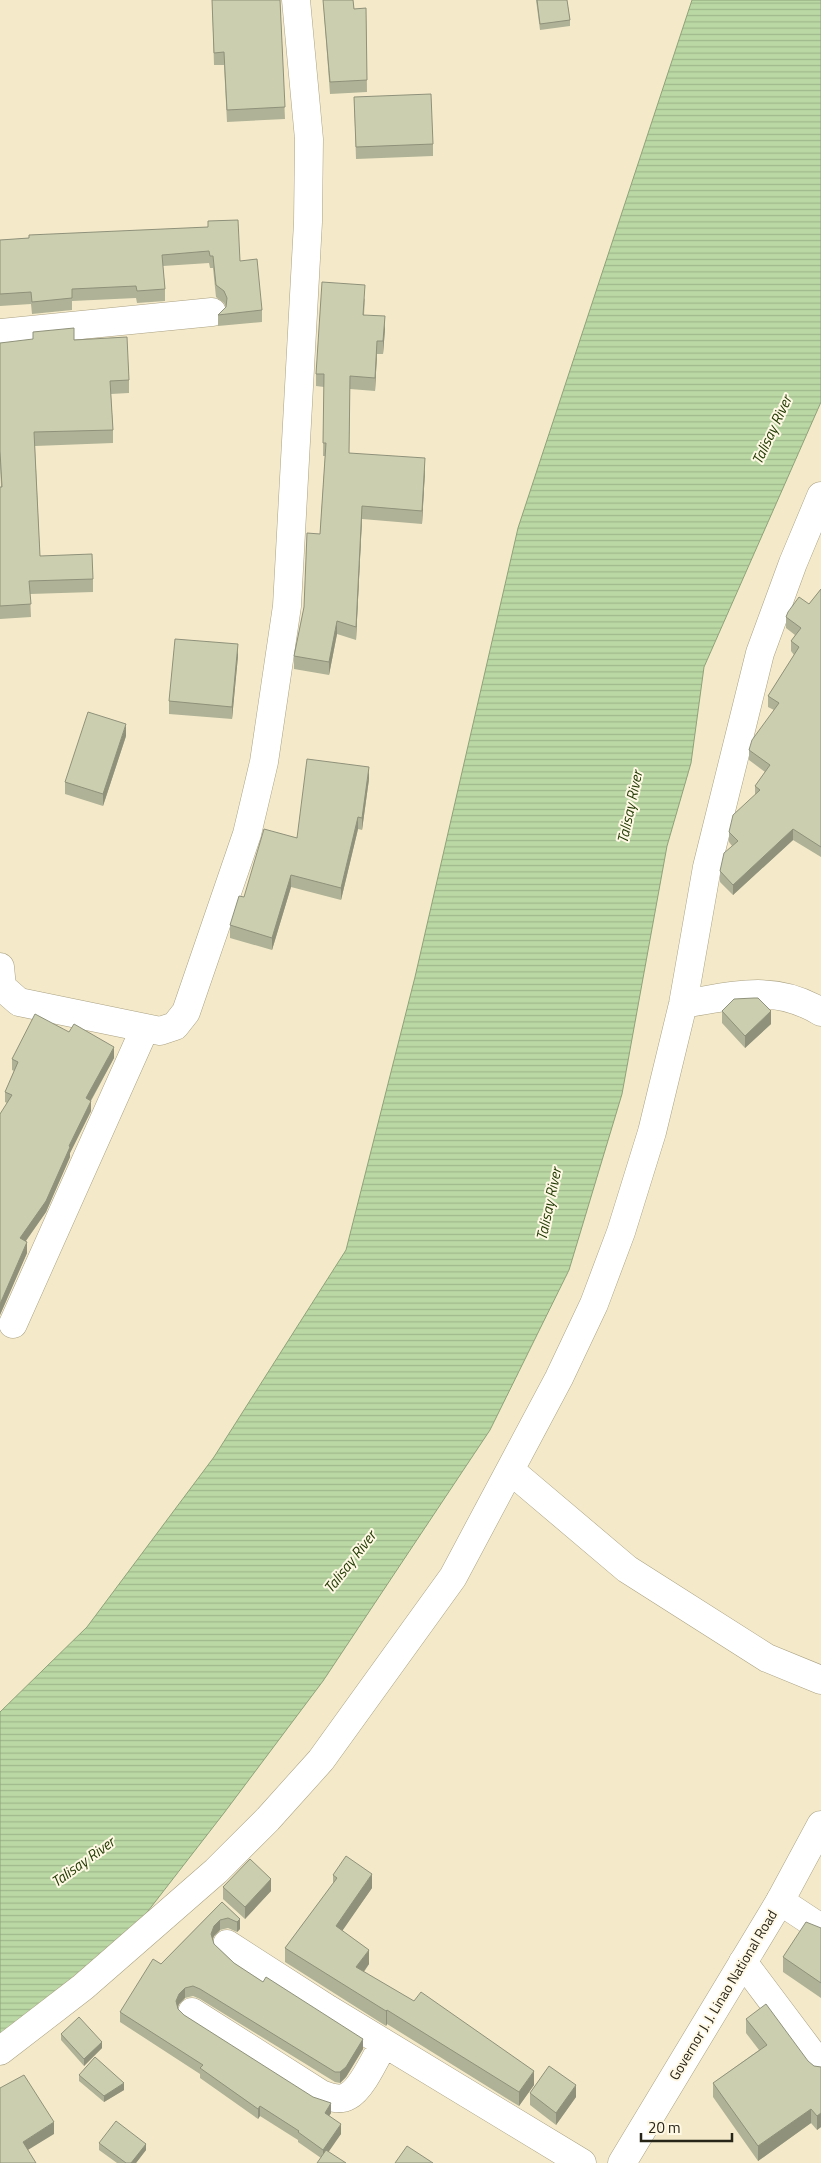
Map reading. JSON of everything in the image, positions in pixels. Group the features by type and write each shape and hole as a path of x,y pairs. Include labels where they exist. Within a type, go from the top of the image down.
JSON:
{"street":[{"path":"0,967 2,987 19,1002 160,1031 175,1026 186,1012 247,834 264,762 287,606 308,222 309,139 296,0"},
{"path":"0,333 212,312"},
{"path":"0,2051 83,1987 216,1871 268,1819 321,1760 453,1577 559,1378 594,1304 621,1232 652,1132 683,1004 713,841 760,654 793,563 821,496"},
{"path":"683,1004 748,993 766,993 787,996 821,1012"},
{"path":"13,1324 145,1028"},
{"path":"510,1470 627,1569 767,1658 821,1680"},
{"name":"Governor J. J. Linao National Road","path":"622,2163 780,1901 821,1825"},
{"path":"780,1901 821,1928"},
{"path":"227,1944 384,2043 582,2163"},
{"path":"743,1962 821,2066"},
{"path":"192,2012 321,2094 336,2098 348,2097 357,2089 384,2043"}],"water":[{"name":"Talisay River","path":"692,0 821,0 821,402 704,667 691,763 667,846 622,1094 569,1270 490,1430 323,1681 131,1933 0,2043 0,1712 87,1627 214,1457 346,1250 415,977 518,528"}],"building":[{"path":"212,0 280,0 285,107 227,110 224,52 214,53"},
{"path":"323,0 353,0 354,9 366,8 367,80 330,82"},
{"path":"537,0 567,0 570,20 540,24"},
{"path":"431,94 433,144 356,147 354,97"},
{"path":"238,220 240,261 257,259 262,310 218,315 226,307 227,298 224,291 216,285 213,256 210,256 209,251 162,255 165,289 137,291 136,286 72,289 72,298 32,302 31,292 0,294 0,240 29,238 29,235 208,227 208,221"},
{"path":"322,282 365,285 363,315 385,316 383,341 377,341 375,378 350,376 349,453 425,458 422,511 362,506 356,627 337,621 329,662 294,656 304,607 307,533 320,534 326,443 323,443 324,374 316,374"},
{"path":"74,328 74,340 127,337 129,380 110,381 113,430 34,432 40,556 92,554 93,579 29,581 31,604 0,606 0,487 2,487 0,343 33,339 33,332"},
{"path":"821,589 821,847 793,829 733,885 720,871 724,853 738,841 729,832 733,815 760,790 755,786 770,765 749,750 752,740 779,703 768,696 799,647 791,641 801,628 786,617 799,597 809,604"},
{"path":"175,639 238,644 232,707 169,701"},
{"path":"88,712 126,724 103,794 65,782"},
{"path":"307,759 369,767 362,818 358,817 341,888 291,875 272,938 230,925 239,896 244,897 264,829 297,838"},
{"path":"758,998 771,1011 745,1036 722,1011 734,999"},
{"path":"35,1014 69,1032 74,1024 114,1047 86,1098 91,1101 69,1146 46,1201 20,1238 27,1242 0,1304 0,1114 12,1095 5,1092 18,1062 12,1059"},
{"path":"346,1856 372,1874 336,1926 369,1950 356,1967 414,2001 421,1992 534,2071 519,2092 285,1948 337,1878 333,1875"},
{"path":"250,1859 271,1879 245,1907 223,1887"},
{"path":"222,1902 240,1919 237,1922 228,1918 220,1920 214,1926 211,1934 214,1944 234,1963 263,1982 266,1977 363,2039 346,2067 340,2072 335,2072 193,1986 185,1988 179,1994 176,2001 178,2009 184,2015 313,2097 331,2103 325,2113 341,2124 323,2150 299,2131 260,2106 258,2109 200,2068 203,2065 120,2012 153,1959 161,1964"},
{"path":"806,1922 821,1928 821,1983 783,1957"},
{"path":"766,2004 808,2061 814,2066 821,2067 821,2113 817,2116 811,2109 758,2146 713,2083 767,2045 746,2019"},
{"path":"79,2017 102,2042 84,2059 61,2034"},
{"path":"95,2057 124,2083 104,2096 79,2075"},
{"path":"549,2066 576,2085 556,2113 530,2093"},
{"path":"24,2075 54,2122 23,2142 36,2163 0,2163 0,2088"},
{"path":"116,2121 146,2144 131,2163 126,2163 99,2143"},
{"path":"407,2146 433,2163 395,2163"},
{"path":"326,2150 346,2163 317,2163"}]}
